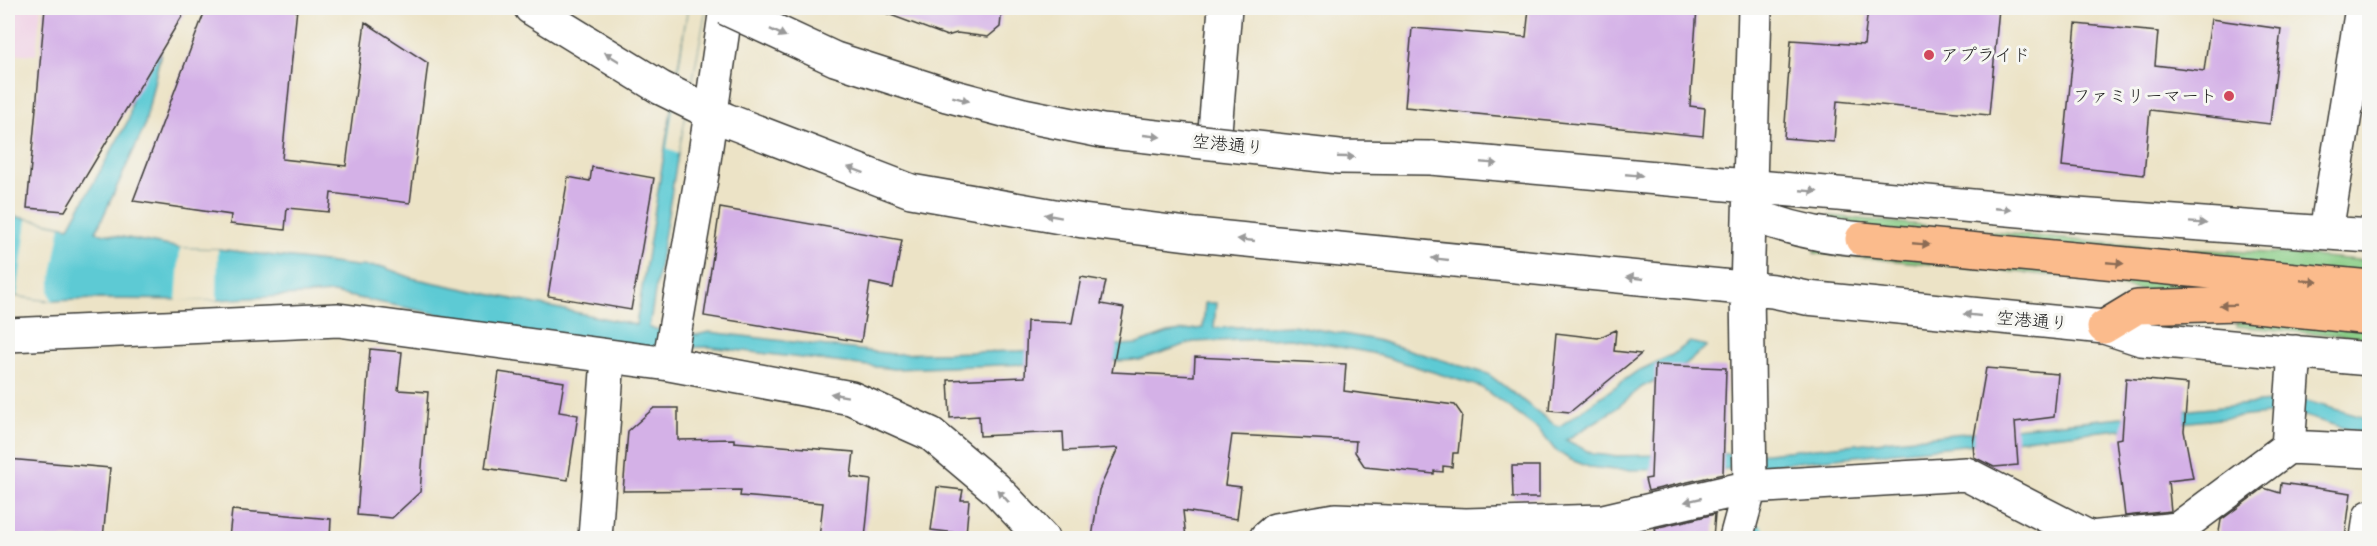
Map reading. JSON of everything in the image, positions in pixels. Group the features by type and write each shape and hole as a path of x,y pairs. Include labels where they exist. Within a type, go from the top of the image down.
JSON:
{"highway":[{"path":"1862,238 2365,286"},
{"path":"2104,327 2137,307 2238,304 2370,318"}],"street":[{"name":"空港通り","path":"531,8 661,88 711,112 810,153 911,190 1083,221 1196,235 1693,283 2104,327 2141,339 2370,359"},
{"name":"空港通り","path":"726,8 835,59 958,98 1023,115 1102,131 1339,157 1431,158 2063,214 2370,236"},
{"path":"672,347 726,8"},
{"path":"1214,143 1226,8"},
{"path":"1736,538 1750,469 1747,290 1755,8"},
{"path":"2326,232 2362,8"},
{"path":"1751,187 1756,216 1788,228 1839,238 1862,238"},
{"path":"8,335 338,320 608,358 672,347 851,398 931,434 995,488 1042,538"},
{"path":"1266,538 1275,530 1335,520 1466,525 1603,521 1750,469 1966,474 2090,538 2178,529 2290,420 2295,352"},
{"path":"595,538 608,358"},
{"path":"2290,420 2370,451"},
{"path":"2367,538 2370,517"}],"shaded area":[{"path":"8,8 41,8 36,55 8,53"}],"green space":[{"path":"1830,216 2144,247 2289,254 2369,261 2369,338 2237,326 2240,294 2142,291 2090,279 1814,253 1829,224"}],"water":[{"path":"145,8 166,8 160,56 144,128 96,232 180,248 218,249 356,266 383,267 412,278 636,325 688,8 706,8 678,154 649,328 697,335 709,332 893,354 1020,351 1137,344 1168,333 1203,328 1205,303 1216,303 1214,328 1293,325 1376,340 1488,374 1555,425 1560,426 1636,372 1672,355 1690,342 1707,346 1681,368 1642,387 1613,411 1566,440 1593,454 1612,456 1767,453 2300,399 2369,419 2369,436 2298,414 2277,413 1728,469 1615,470 1589,467 1569,459 1555,450 1539,430 1481,387 1372,353 1291,338 1193,342 1140,360 894,369 709,347 610,349 333,293 217,300 52,301 8,295 8,230 13,216 69,227 129,119"}],"pier":[{"path":"688,8 706,8 678,154 667,148"},
{"path":"27,219 61,226 49,291 52,301 17,296"},
{"path":"180,248 218,249 217,300 176,301"}],"building":[{"path":"45,8 187,8 65,211 27,208"},
{"path":"206,8 297,8 282,159 346,166 365,22 428,63 410,203 331,193 329,212 287,208 285,230 230,224 231,215 133,201"},
{"path":"877,8 1002,8 1000,27 988,37 957,33 947,36 877,10"},
{"path":"1529,8 1697,8 1690,106 1705,108 1703,136 1405,107 1412,28 1526,37"},
{"name":"アプライド","path":"1868,8 1999,8 1989,115 1837,101 1834,142 1784,138 1791,40 1864,45"},
{"path":"2211,19 2281,29 2270,124 2150,110 2144,175 2062,166 2076,24 2158,32 2155,65 2204,71"},
{"path":"592,167 654,178 631,310 548,296 568,177 590,181"},
{"path":"720,208 902,240 893,288 870,283 861,342 704,316"},
{"path":"1081,277 1106,281 1101,304 1124,308 1112,372 1194,376 1195,357 1346,364 1344,391 1455,405 1462,415 1458,453 1453,453 1452,467 1443,466 1443,472 1434,471 1434,474 1365,467 1355,452 1356,441 1232,435 1225,485 1241,487 1237,519 1183,511 1186,538 1092,538 1099,490 1118,448 1064,451 1063,432 980,436 979,416 950,418 948,380 1025,377 1027,321 1072,323"},
{"path":"1616,330 1614,351 1641,354 1570,412 1549,410 1556,333 1598,338"},
{"path":"370,349 402,352 398,390 428,392 420,492 392,518 357,515"},
{"path":"1655,365 1726,368 1723,474 1648,491 1645,479 1651,478"},
{"path":"1986,368 2058,374 2054,417 2015,422 2018,465 1994,467 1974,457 1973,443"},
{"path":"499,372 564,382 559,412 578,415 568,480 485,468"},
{"path":"2126,378 2188,384 2184,431 2193,478 2168,481 2171,511 2125,516 2116,439 2122,438"},
{"path":"654,408 678,408 678,440 734,439 734,442 854,452 851,477 871,480 865,538 819,538 823,503 740,496 741,490 623,491 628,431"},
{"path":"8,459 110,468 103,538 8,538"},
{"path":"1512,466 1539,466 1539,498 1513,498"},
{"path":"2281,483 2351,493 2345,538 2218,538 2221,520 2264,488 2280,493"},
{"path":"937,487 963,490 961,500 969,500 966,534 931,530"},
{"path":"232,510 331,519 330,538 229,538"},
{"path":"1715,514 1713,538 1657,538 1655,528"}],"waterway":[{"path":"1755,538 1759,530"}],"place":[{"name":"アプライド","path":"1929,55"},
{"name":"ファミリーマート","path":"2229,96"}]}
